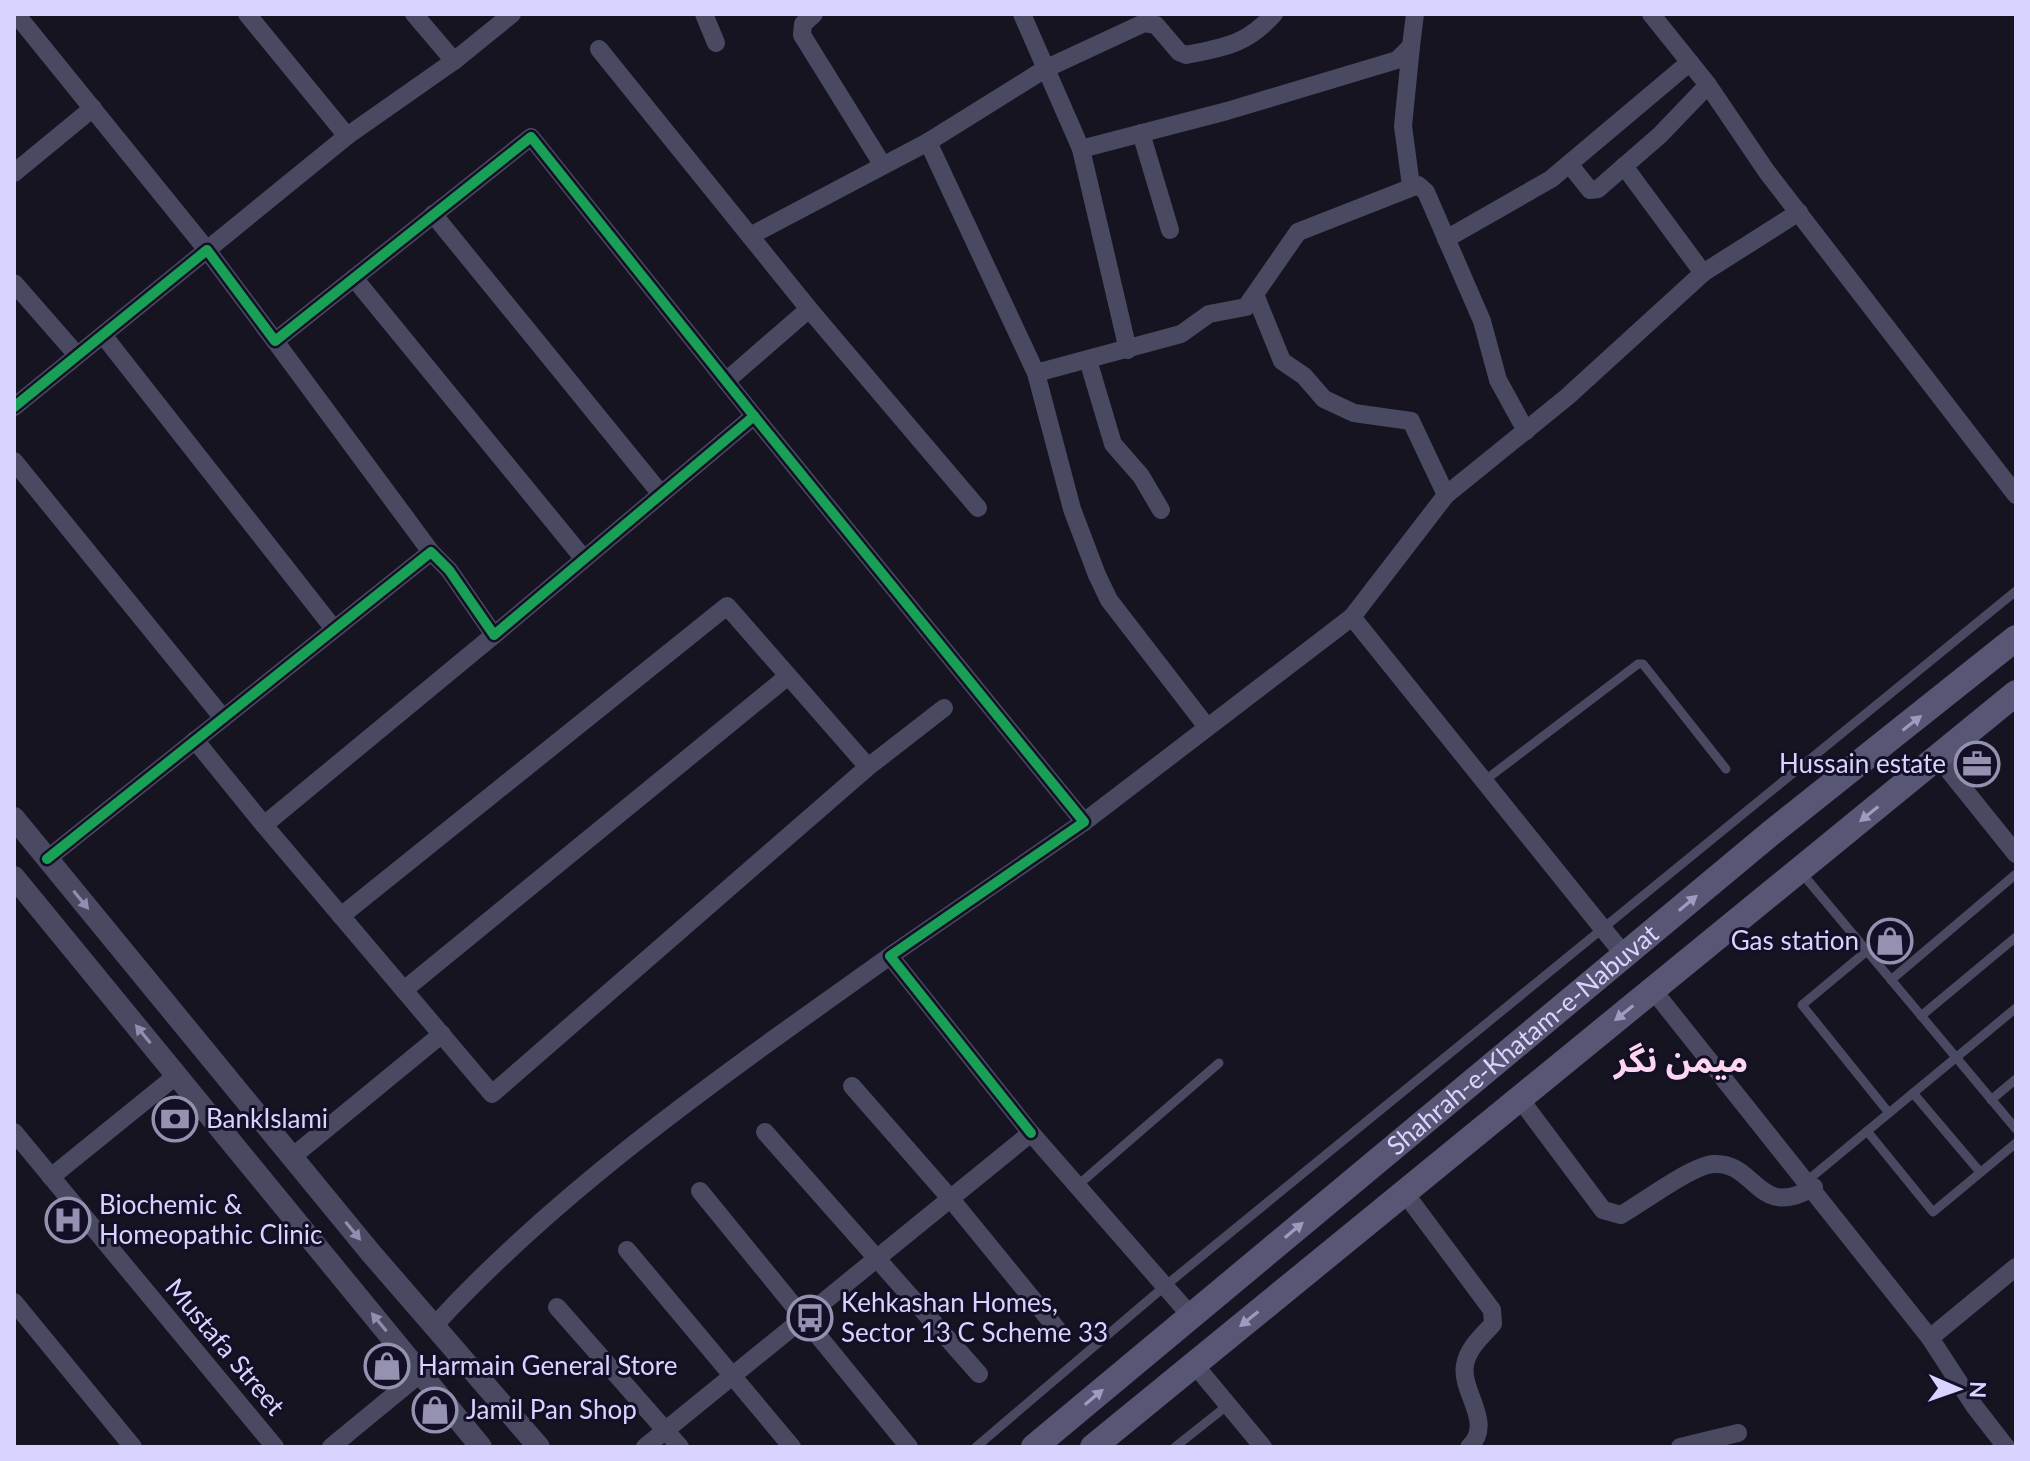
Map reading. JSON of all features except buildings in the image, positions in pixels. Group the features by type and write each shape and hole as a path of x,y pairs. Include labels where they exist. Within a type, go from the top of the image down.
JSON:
{"main road":[{"name":"Shahrah-e-Khatam-e-Nabuvat","path":"1034,1447 1771,833 2016,638"},
{"name":"Shahrah-e-Khatam-e-Nabuvat","path":"1093,1447 2016,693"}],"street":[{"path":"16,14 207,250 431,552 449,570 494,635"},
{"path":"247,14 347,136"},
{"path":"414,14 454,61"},
{"path":"14,407 347,136 454,61 512,14"},
{"path":"704,14 716,43"},
{"path":"814,14 803,24 802,35 882,164"},
{"path":"1022,14 1081,149 1128,350"},
{"path":"750,236 928,142 1045,69 1144,23 1156,25 1179,52 1186,55 1235,45 1260,30 1274,14"},
{"path":"1411,186 1403,126 1415,14"},
{"path":"1651,14 1708,85 1799,212 2016,495"},
{"path":"1081,149 1397,60 1411,46"},
{"path":"599,49 809,309 978,508"},
{"path":"1446,239 1518,200 1570,165 1690,62"},
{"path":"1570,165 1593,191 1624,166 1708,85"},
{"path":"14,173 93,108"},
{"path":"1141,133 1170,230"},
{"path":"275,341 531,137 1084,822"},
{"path":"928,142 1036,373 1072,509 1097,575 1109,600 1207,727"},
{"path":"1624,166 1703,273"},
{"path":"1036,373 1181,334 1209,314 1240,310 1256,297 1298,232 1418,185 1426,192 1482,321 1498,380 1526,431"},
{"path":"434,1326 525,1237 621,1157 890,956 1084,822 1352,617 1446,495 1526,431 1703,273 1799,212"},
{"path":"433,214 661,494"},
{"path":"354,278 584,559"},
{"path":"14,283 77,355"},
{"path":"1256,297 1282,361 1304,376 1324,399 1354,413 1411,421 1446,495"},
{"path":"726,381 809,309"},
{"path":"103,335 334,629"},
{"path":"1088,360 1113,444 1141,476 1161,510"},
{"path":"264,825 754,416"},
{"path":"14,461 223,718"},
{"path":"47,859 431,552"},
{"path":"341,916 727,606 868,767"},
{"path":"1352,617 1625,956"},
{"path":"404,990 788,676"},
{"path":"195,740 492,1094 868,767 944,708"},
{"path":"1938,757 2016,854"},
{"path":"14,818 292,1157 539,1447"},
{"path":"14,877 481,1447"},
{"path":"890,956 1031,1133 1191,1316"},
{"path":"1653,990 1811,1184 1930,1338 1975,1407 2006,1447"},
{"path":"292,1157 442,1034"},
{"path":"51,1177 177,1075"},
{"path":"852,1086 950,1198 1057,1329"},
{"path":"1520,1099 1603,1210 1612,1215 1621,1215 1696,1171 1717,1163 1728,1166 1775,1198 1795,1198 1811,1184"},
{"name":"Mustafa Street","path":"14,1132 275,1447"},
{"path":"765,1132 979,1374"},
{"path":"645,1447 1031,1133"},
{"path":"700,1191 909,1447"},
{"path":"1404,1192 1492,1310 1493,1324 1469,1351 1465,1362 1466,1381 1479,1418 1477,1438 1469,1447"},
{"path":"627,1250 792,1447"},
{"path":"1930,1338 2016,1267"},
{"path":"14,1302 133,1447"},
{"path":"557,1307 680,1447"},
{"path":"1194,1364 1263,1447"},
{"path":"331,1447 421,1373"},
{"path":"1680,1447 1738,1433"}],"lane":[{"path":"976,1447 1165,1286 2016,591"},
{"path":"1484,781 1638,664 1643,664 1726,769"},
{"path":"1799,871 2016,1129"},
{"path":"1891,980 2016,874"},
{"path":"1921,1016 2016,937"},
{"path":"1867,951 1802,1005 1889,1113"},
{"path":"1811,1184 1867,1131 2016,1008"},
{"path":"1077,1186 1219,1063"},
{"path":"1991,1100 2016,1079"},
{"path":"1913,1093 1980,1172"},
{"path":"1867,1131 1933,1212 2016,1143"},
{"path":"1175,1447 1228,1405"}],"cycle path":[{"path":"14,407 207,250 275,341 531,137 754,416 494,635 449,570 431,552 47,859"},
{"path":"754,416 1084,822 890,956 1031,1133"}],"place":[{"name":"Hussain estate","path":"1977,764"},
{"name":"Gas station","path":"1890,941"},
{"name":"BankIslami","path":"175,1119"},
{"name":"Biochemic & Homeopathic Clinic","path":"68,1220"},
{"name":"Kehkashan Homes, Sector 13 C Scheme 33","path":"810,1318"},
{"name":"Harmain General Store","path":"387,1366"},
{"name":"Jamil Pan Shop","path":"435,1410"}],"district":[{"name":"میمن نگر","path":"1681,1060"}]}
